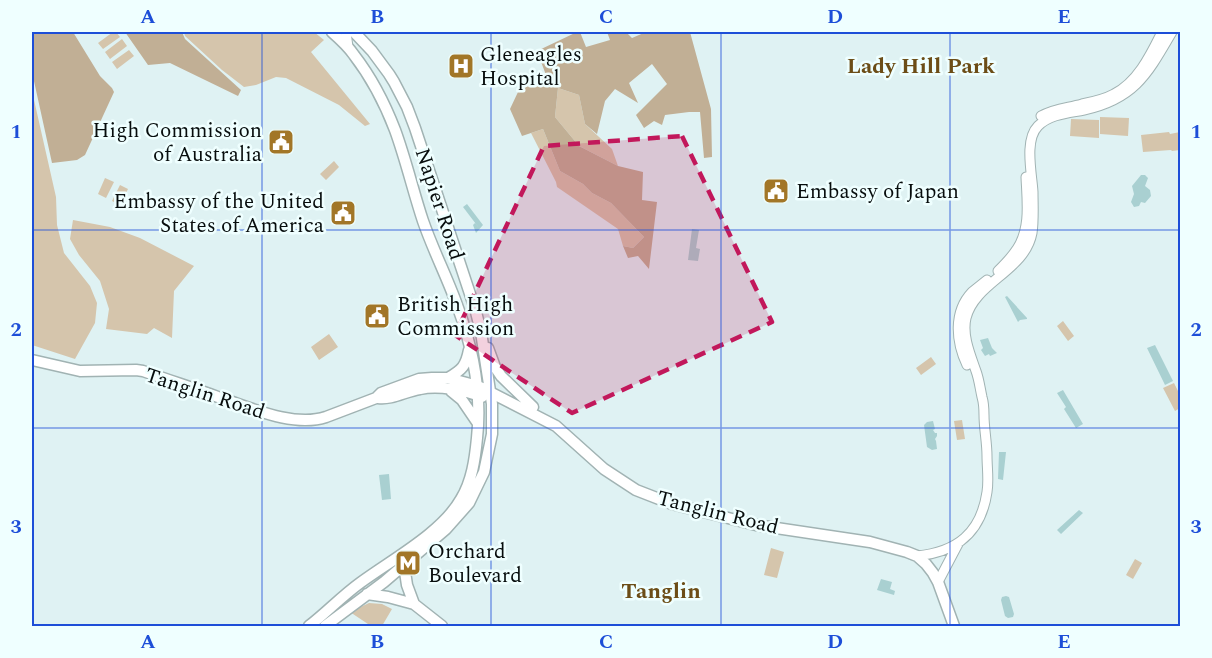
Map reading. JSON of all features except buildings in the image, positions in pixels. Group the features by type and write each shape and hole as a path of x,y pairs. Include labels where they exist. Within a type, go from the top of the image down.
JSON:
{"main road":[{"name":"Napier Road","path":"332,32 355,55 395,130 417,203 458,308 470,347 478,391 479,424 473,466 467,487 461,500 442,522 401,561"},
{"name":"Napier Road","path":"353,32 372,51 398,88 415,128 476,312 493,396 489,455 484,472 469,503 446,529 401,561"},
{"path":"417,203 428,206 438,196"},
{"path":"424,222 430,211 435,210 443,216"},
{"path":"481,332 501,376 533,407"},
{"path":"448,378 463,368 470,347"},
{"name":"Tanglin Road","path":"32,360 80,371 143,371 265,413 300,420 320,419 418,379 448,378 493,396 556,426 615,477 636,490 672,504 756,525 875,543 898,548 917,556"},
{"path":"439,388 453,392 462,400 479,424"},
{"name":"Tanglin Road","path":"376,398 384,399 419,389 478,391"},
{"path":"493,396 515,397 548,417 556,426"},
{"path":"917,556 930,569 938,582 954,627"},
{"path":"325,627 367,594 401,561"},
{"path":"401,561 406,585 414,604"},
{"path":"309,627 359,584 401,561"},
{"path":"367,594 414,604 442,627"}],"street":[{"path":"348,47 345,32 353,32"},
{"path":"917,556 932,555 958,544 975,528 983,510 987,491 984,405 970,357 965,320 983,287 1011,257 1024,235 1026,225 1024,148 1026,133 1032,124 1043,115 1113,95 1123,88 1144,66 1162,32"},
{"path":"983,287 1002,275 1016,262 1031,235 1033,191 1030,147 1036,128 1047,118 1107,104 1122,97 1150,69 1172,32"},
{"path":"938,582 958,544"}],"highlighted area":[{"path":"682,136 772,322 572,413 455,335 544,146"}],"shaded area":[{"path":"32,32 73,32 100,76 114,92 85,155 77,160 52,163 32,72"},
{"path":"113,32 120,37 103,49 98,43"},
{"path":"125,32 182,32 185,39 241,90 238,96 170,63 148,65"},
{"path":"184,32 314,32 324,40 311,52 370,124 365,126 339,105 286,78 276,77 244,87 222,70 185,36"},
{"path":"580,32 586,47 610,40 607,32 626,32 632,38 646,32 690,32 711,109 712,157 704,158 700,112 665,115 662,125 654,121 644,128 636,115 667,84 652,64 629,83 638,103 615,89 605,101 597,134 585,124 579,95 558,88 555,117 579,146 618,166 643,172 642,200 657,202 649,269 638,256 628,258 623,246 633,248 644,237 611,203 560,171 543,129 522,136 510,109 518,92 546,75 537,51"},
{"path":"122,39 127,46 110,59 105,52"},
{"path":"129,50 134,56 117,69 112,62"},
{"path":"558,88 579,95 585,124 612,149 618,166 579,146 555,117"},
{"path":"32,91 56,197 57,225 64,253 90,286 97,303 95,323 75,359 32,345"},
{"path":"1100,117 1129,118 1128,136 1100,134"},
{"path":"1071,119 1099,120 1099,138 1070,136"},
{"path":"543,129 560,171 611,203 644,237 633,248 623,246 618,229 557,187 531,133"},
{"path":"1169,132 1170,134 1180,132 1180,150 1143,152 1141,135"},
{"path":"334,161 339,167 326,180 320,174"},
{"path":"105,178 114,182 106,198 98,194"},
{"path":"120,185 128,189 120,205 112,201"},
{"path":"73,220 110,227 140,238 194,266 174,291 172,338 154,328 147,334 106,329 109,309 100,281 79,255 70,239"},
{"path":"1063,321 1074,336 1068,341 1057,326"},
{"path":"329,334 338,347 319,360 311,347"},
{"path":"931,357 936,364 921,375 916,368"},
{"path":"1174,383 1180,395 1180,408 1175,411 1163,388"},
{"path":"962,420 965,439 957,440 954,421"},
{"path":"771,548 784,552 777,578 764,575"},
{"path":"1135,559 1142,563 1133,579 1126,575"},
{"path":"369,603 382,604 392,609 382,626 371,626 350,612"}],"water":[{"path":"1141,175 1148,178 1145,186 1150,190 1151,196 1145,203 1141,202 1139,206 1134,207 1131,202 1134,194 1132,186"},
{"path":"467,204 483,225 476,233 473,225 475,223 479,228 463,207"},
{"path":"692,229 699,230 696,248 700,249 698,261 688,260"},
{"path":"1007,296 1027,319 1018,322 1005,297"},
{"path":"988,338 997,353 985,356 981,350 983,348 980,340"},
{"path":"1155,345 1173,381 1165,385 1147,348"},
{"path":"1063,390 1083,424 1076,428 1057,393"},
{"path":"933,421 935,429 933,430 937,433 935,439 937,449 932,450 927,447 924,425"},
{"path":"999,452 1006,452 1003,480 998,479"},
{"path":"389,474 391,499 382,500 379,475"},
{"path":"1079,510 1083,513 1061,534 1057,530"},
{"path":"881,579 892,582 890,589 895,591 894,595 877,590"},
{"path":"1006,596 1009,597 1013,617 1005,616 1001,600"}],"place":[{"name":"Gleneagles Hospital","path":"461,66"},
{"name":"High Commission of Australia","path":"281,142"},
{"name":"Embassy of Japan","path":"776,191"},
{"name":"Embassy of the United States of America","path":"343,213"},
{"name":"British High Commission","path":"377,316"},
{"name":"Orchard Boulevard","path":"408,563"}],"district":[{"name":"Lady Hill Park","path":"921,65"},
{"name":"Tanglin","path":"661,590"}]}
